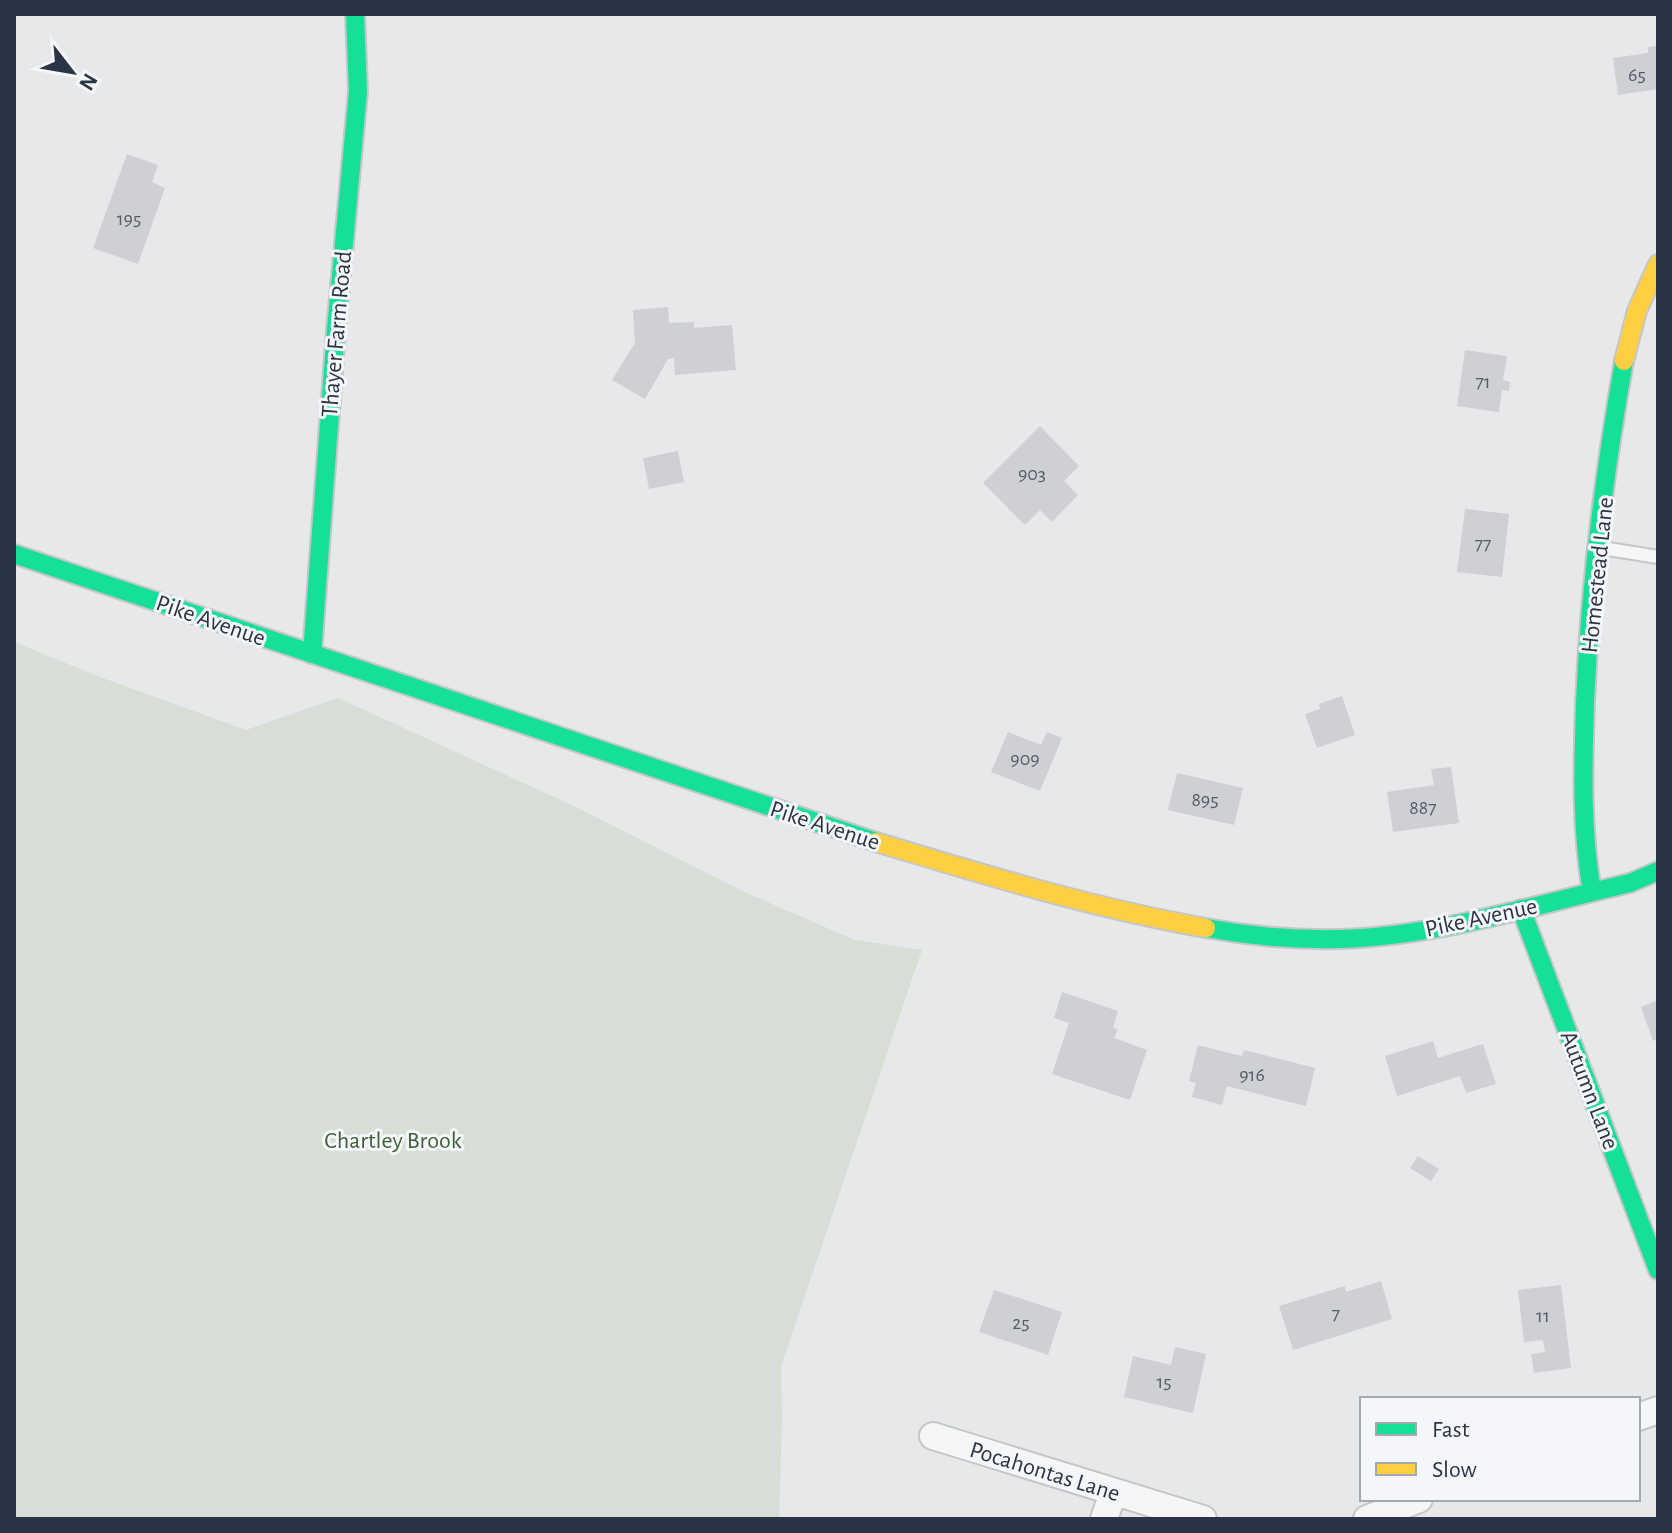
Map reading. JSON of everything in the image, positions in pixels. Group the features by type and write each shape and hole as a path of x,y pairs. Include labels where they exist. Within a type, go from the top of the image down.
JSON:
{"street":[{"name":"Thayer Farm Road","path":"312,654 336,330 358,91 355,14"},
{"name":"Homestead Lane","path":"1592,892 1584,843 1584,697 1598,547 1626,347 1644,292 1658,264"},
{"name":"Pike Avenue","path":"14,554 848,834 1040,891 1159,920 1244,935 1341,939 1438,928 1630,883 1658,871"},
{"name":"Autumn Lane","path":"1521,909 1658,1270"},
{"name":"Pocahontas Lane","path":"933,1436 1203,1519"},
{"path":"1104,1519 1113,1493"},
{"path":"1367,1519 1414,1501"}],"lane":[{"path":"1598,547 1658,557"}],"green space":[{"name":"Chartley Brook","path":"14,642 246,730 338,698 578,808 742,891 855,940 922,950 781,1366 779,1519 14,1519"}],"building":[{"path":"1658,46 1658,89 1618,95 1613,58 1648,53 1648,47"},
{"path":"127,154 158,165 152,182 165,188 138,264 93,248"},
{"path":"668,307 669,323 694,322 694,328 732,325 736,370 675,375 674,358 668,359 645,399 612,380 635,343 633,310"},
{"path":"1465,350 1507,356 1503,380 1510,382 1509,391 1502,390 1499,412 1457,406"},
{"path":"1040,426 1079,466 1064,481 1078,495 1052,522 1040,510 1025,525 983,483"},
{"path":"678,451 684,482 649,489 643,458"},
{"path":"1465,509 1509,514 1502,577 1457,572"},
{"path":"1342,696 1355,735 1317,748 1305,714 1320,709 1319,704"},
{"path":"1008,732 1041,745 1047,732 1062,738 1040,791 991,772"},
{"path":"1451,767 1459,823 1393,832 1387,792 1434,785 1431,769"},
{"path":"1177,773 1243,788 1234,825 1168,810"},
{"path":"1062,992 1118,1011 1113,1028 1118,1029 1114,1038 1147,1050 1130,1100 1052,1074 1069,1023 1054,1018"},
{"path":"1658,1000 1658,1039 1653,1041 1641,1007"},
{"path":"1433,1041 1438,1058 1483,1044 1496,1084 1466,1093 1460,1076 1397,1096 1385,1056"},
{"path":"1198,1045 1242,1056 1244,1050 1315,1068 1306,1106 1227,1086 1222,1105 1192,1097 1196,1083 1189,1081"},
{"path":"1418,1156 1439,1169 1431,1181 1410,1168"},
{"path":"1381,1281 1392,1319 1293,1350 1279,1306 1345,1286 1346,1292"},
{"path":"1561,1285 1571,1368 1534,1373 1531,1354 1545,1352 1543,1340 1524,1342 1518,1290"},
{"path":"994,1290 1062,1312 1048,1355 979,1332"},
{"path":"1175,1347 1206,1354 1193,1413 1124,1397 1133,1356 1171,1365"}],"traffic: fast":[{"path":"312,654 336,330 358,91 355,14"},
{"path":"1592,892 1584,797 1587,659 1599,531 1624,361"},
{"path":"14,554 876,842"},
{"path":"1206,928 1307,939 1377,937 1486,918 1630,883 1658,871"},
{"path":"1521,909 1658,1270"}],"traffic: slow":[{"path":"1624,361 1637,311 1658,264"},
{"path":"876,842 1081,901 1206,928"}]}
